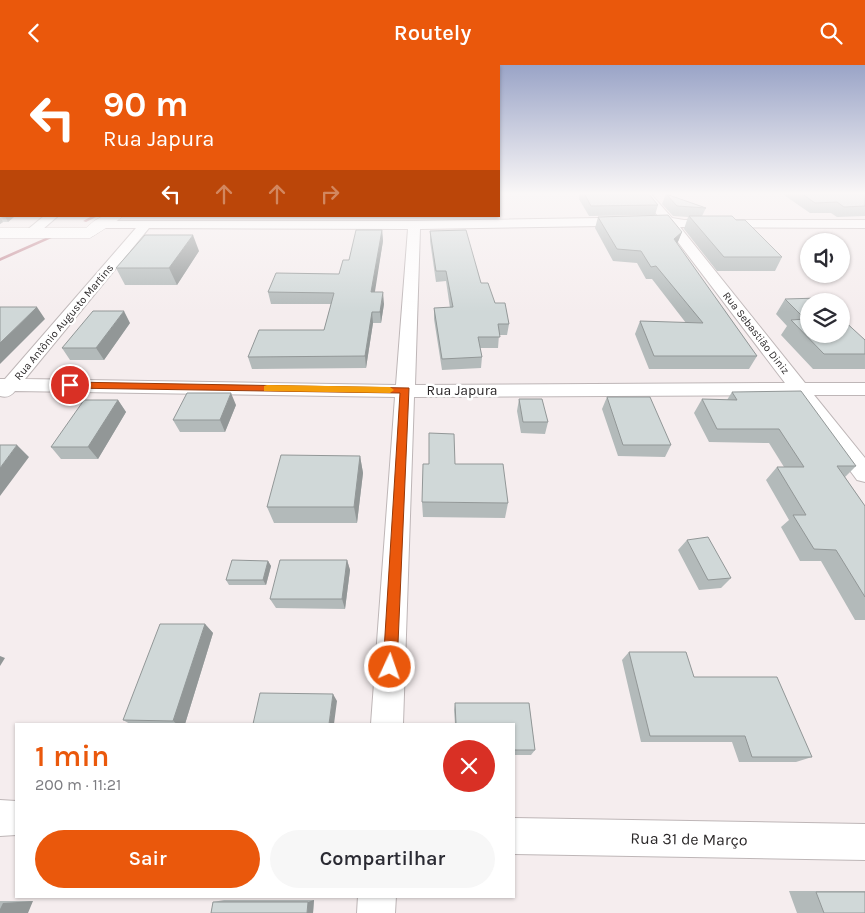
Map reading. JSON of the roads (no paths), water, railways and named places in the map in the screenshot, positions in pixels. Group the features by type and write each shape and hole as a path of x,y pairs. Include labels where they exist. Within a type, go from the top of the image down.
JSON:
{"street":[{"name":"Rua Antônio Augusto Martins","path":"4,389 139,233"},
{"path":"387,723 414,233"},
{"name":"Rua Sebastião Diniz","path":"681,233 865,474"},
{"name":"Rua Japura","path":"4,389 405,391 865,389"},
{"path":"0,818 15,818"},
{"name":"Rua 31 de Março","path":"515,836 865,842"},
{"path":"376,913 377,898"}],"waterway":[{"path":"0,260 52,237"}]}
